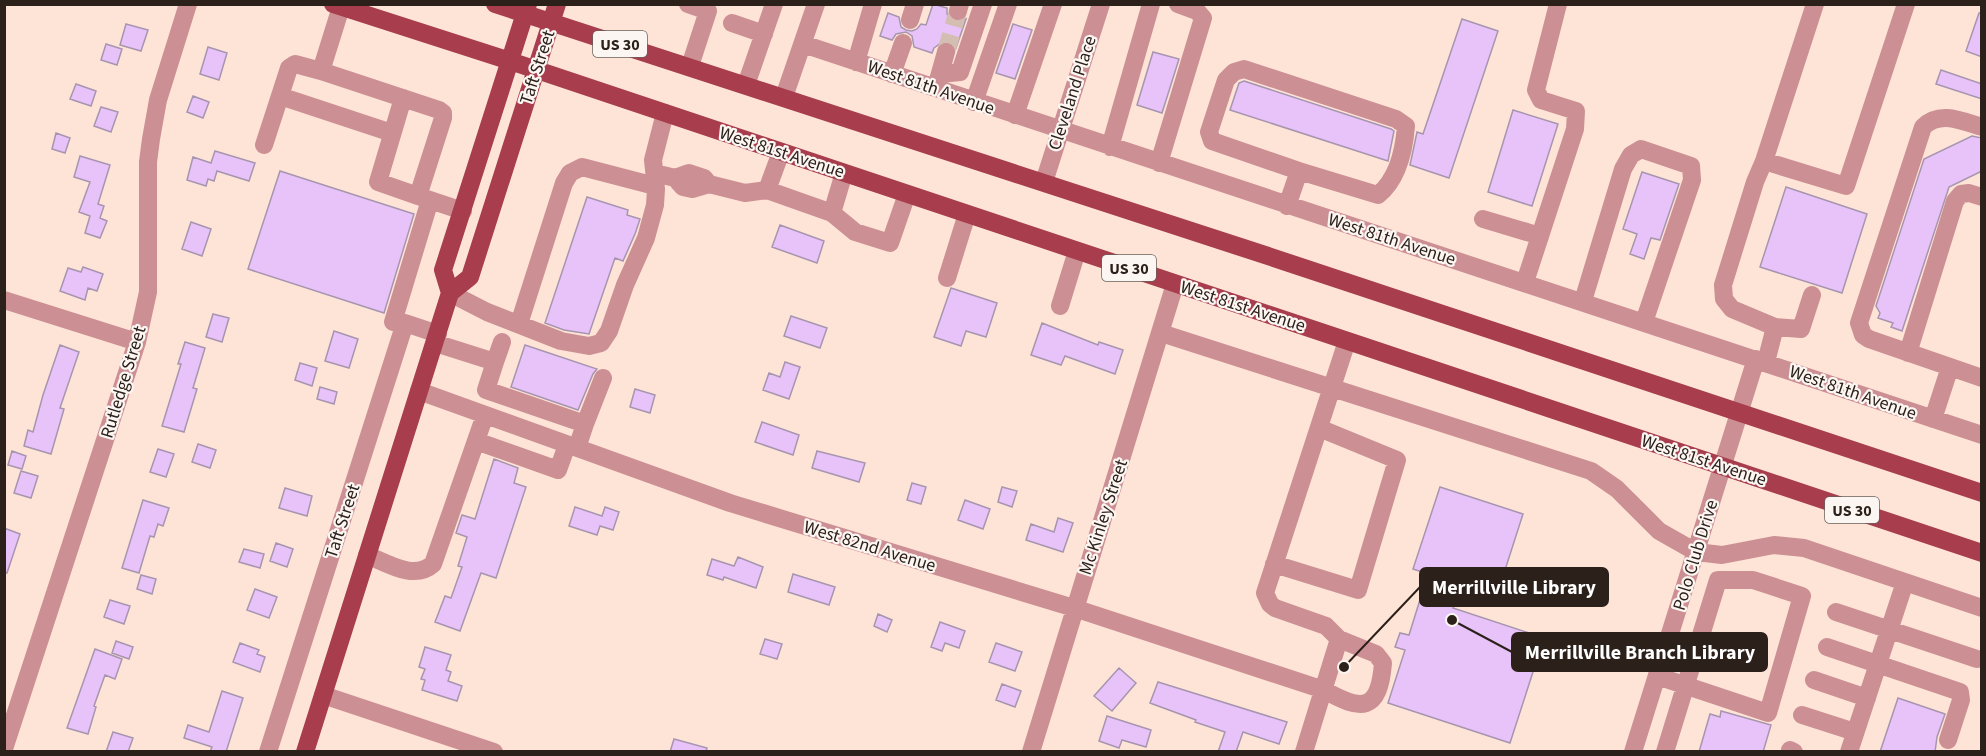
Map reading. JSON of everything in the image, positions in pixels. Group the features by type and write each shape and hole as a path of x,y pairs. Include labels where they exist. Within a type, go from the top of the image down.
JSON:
{"main road":[{"name":"US 30","path":"495,4 554,13 690,66 746,85 1982,493"},
{"name":"West 81st Avenue","path":"337,6 510,61 1982,553"},
{"name":"Taft Street","path":"305,752 450,293 443,270 527,9"},
{"name":"Taft Street","path":"450,293 470,278 554,13"}],"street":[{"name":"Rutledge Street","path":"4,749 136,342 148,292 148,162 151,139 158,100 188,4"},
{"path":"688,4 708,11 690,66"},
{"path":"746,85 774,4"},
{"path":"784,97 816,4"},
{"path":"855,62 873,4"},
{"path":"938,82 960,72 983,4"},
{"path":"974,102 1008,4"},
{"path":"1015,115 1053,4"},
{"name":"Cleveland Place","path":"1044,182 1101,4"},
{"path":"1110,147 1151,4"},
{"path":"1159,163 1203,18 1197,11 1178,4"},
{"path":"1525,282 1575,129 1576,111 1540,100 1536,90 1558,4"},
{"path":"1812,295 1801,329 1775,327 1732,309 1724,300 1723,285 1815,4"},
{"path":"1764,160 1846,186 1906,4"},
{"path":"321,71 337,6"},
{"path":"732,23 764,34"},
{"path":"892,74 903,43"},
{"name":"West 81th Avenue","path":"802,44 892,74 938,82 974,102 1583,301 1982,435"},
{"path":"938,82 946,52"},
{"path":"264,145 291,65 295,64 443,113 393,322 405,323 495,362"},
{"path":"1244,69 1396,119 1406,126 1403,150 1390,184 1378,195 1299,171 1212,141 1209,132 1212,122 1226,80 1234,72 1244,69"},
{"path":"280,96 392,133"},
{"path":"403,98 378,182 463,211"},
{"path":"450,293 487,312 561,340 589,346 601,343 609,331 625,285 646,238 655,206 653,160 665,113"},
{"path":"1982,127 1954,118 1941,117 1928,122 1923,127 1859,323 1863,335 1869,339 1982,378"},
{"path":"1583,301 1623,169 1631,155 1641,149 1651,152 1691,166 1692,180 1644,322"},
{"path":"767,190 781,152"},
{"path":"521,325 564,183 570,173 582,168 654,179 675,178 689,173 704,178 710,184 745,193 767,190 832,213 855,232 890,243 907,194"},
{"path":"1287,206 1299,171"},
{"path":"832,213 844,173"},
{"path":"1908,353 1955,201 1961,194 1969,193 1982,198"},
{"path":"948,278 967,214"},
{"path":"1483,219 1540,236"},
{"path":"1060,306 1077,251"},
{"name":"Mc Kinley Street","path":"1031,752 1175,284"},
{"path":"4,300 136,342"},
{"name":"Taft Street","path":"268,752 405,323"},
{"name":"Polo Club Drive","path":"1637,750 1657,676 1739,412 1775,327"},
{"path":"1161,333 1591,471 1617,489 1659,531 1696,552 1722,555 1774,545 1804,549 1982,608"},
{"path":"1324,690 1347,703 1362,705 1370,703 1382,676 1383,663 1376,654 1339,639 1326,626 1282,611 1270,604 1265,593 1347,341"},
{"path":"502,342 486,390 585,424"},
{"path":"1933,418 1950,367"},
{"path":"476,441 558,470 585,424 603,378"},
{"name":"West 82nd Avenue","path":"419,392 730,503 1074,608 1324,690"},
{"path":"368,555 415,572 427,569 433,564 485,415"},
{"path":"1274,564 1358,590 1397,460 1319,428"},
{"path":"1657,676 1686,686 1768,713 1802,596 1753,580 1718,580 1686,686 1665,752"},
{"path":"1849,752 1905,582"},
{"path":"1836,612 1977,659"},
{"path":"1304,752 1339,639"},
{"path":"1827,646 1960,692 1961,700 1948,740"},
{"path":"1814,680 1867,698"},
{"path":"323,695 494,752"},
{"path":"1802,715 1856,732"}],"building":[{"path":"933,4 947,8 947,14 954,22 966,19 956,48 950,41 944,41 934,48 932,53 914,47 912,36 906,32 896,34 892,40 880,36 888,13 899,17 901,27 912,31 921,24 926,25"},
{"path":"1979,13 1982,13 1982,57 1966,51"},
{"path":"1462,19 1498,31 1449,178 1410,165 1417,132 1423,134"},
{"path":"126,24 148,30 141,51 120,45"},
{"path":"1013,24 1032,30 1015,79 996,73"},
{"path":"106,44 122,49 117,65 101,60"},
{"path":"208,47 227,53 219,80 200,74"},
{"path":"1153,52 1179,59 1162,113 1137,105"},
{"path":"1941,70 1982,84 1982,99 1936,84"},
{"path":"1244,81 1391,129 1394,131 1388,161 1230,110 1239,83"},
{"path":"76,84 96,91 91,106 70,99"},
{"path":"193,96 209,102 203,118 187,112"},
{"path":"101,107 118,112 111,132 94,126"},
{"path":"1513,110 1558,124 1532,206 1488,192"},
{"path":"56,133 70,138 65,153 52,149"},
{"path":"1972,136 1982,138 1982,171 1949,187 1902,331 1891,327 1893,323 1878,318 1880,313 1876,306 1924,159"},
{"path":"215,151 255,163 249,181 217,171 214,181 208,179 206,186 187,180 193,157 211,163"},
{"path":"80,156 110,165 98,204 104,206 100,218 107,221 100,238 85,233 90,216 79,212 90,182 74,177"},
{"path":"280,171 414,214 384,313 248,269"},
{"path":"1642,172 1679,184 1660,240 1651,238 1644,259 1630,254 1637,234 1623,229"},
{"path":"1786,187 1867,214 1842,293 1760,267"},
{"path":"587,197 628,210 627,215 640,219 623,261 615,258 589,334 564,330 545,323"},
{"path":"191,222 211,229 202,256 182,249"},
{"path":"780,225 824,241 817,263 772,247"},
{"path":"83,267 103,274 97,291 88,288 85,300 60,291 68,268 81,272"},
{"path":"951,288 997,303 986,337 966,331 961,346 934,337"},
{"path":"213,314 229,318 222,342 206,337"},
{"path":"791,316 827,328 820,348 784,336"},
{"path":"1042,323 1098,345 1099,342 1123,350 1115,374 1065,356 1061,365 1031,355"},
{"path":"334,331 358,339 349,368 325,361"},
{"path":"185,342 205,348 193,388 197,389 184,432 162,426 181,364 178,364"},
{"path":"60,345 79,352 60,408 64,409 51,454 24,446 28,430 33,432"},
{"path":"525,345 597,369 578,410 511,387"},
{"path":"785,362 800,367 789,399 763,390 769,373 780,377"},
{"path":"300,363 317,368 312,386 295,380"},
{"path":"320,387 337,392 334,404 317,399"},
{"path":"635,389 655,395 650,413 630,407"},
{"path":"762,422 799,435 793,455 755,442"},
{"path":"198,444 216,450 210,468 192,462"},
{"path":"158,449 174,454 166,477 150,472"},
{"path":"12,451 26,456 22,469 8,465"},
{"path":"817,451 865,463 859,482 812,468"},
{"path":"494,459 518,468 514,483 526,487 496,578 481,573 460,631 435,622 445,596 451,598 462,567 458,566 467,537 456,533 462,515 475,519"},
{"path":"21,471 38,476 31,498 14,493"},
{"path":"912,483 926,487 921,504 907,500"},
{"path":"1002,487 1017,491 1012,507 998,502"},
{"path":"1440,487 1523,514 1496,598 1460,586 1453,608 1544,638 1510,743 1388,703 1405,650 1395,647 1400,633 1409,635 1428,574 1413,569"},
{"path":"285,488 312,496 307,516 279,508"},
{"path":"143,500 169,508 163,526 158,524 154,537 150,536 139,573 122,568"},
{"path":"965,500 990,509 983,529 958,520"},
{"path":"575,507 602,516 605,507 619,512 613,530 600,526 597,535 569,526"},
{"path":"1058,518 1073,523 1063,552 1026,540 1031,524 1054,532"},
{"path":"4,528 20,534 7,573 4,572"},
{"path":"276,543 293,549 287,567 270,561"},
{"path":"244,549 264,554 260,568 239,562"},
{"path":"738,557 763,567 756,588 724,577 723,580 707,575 712,559 734,566"},
{"path":"793,574 835,587 829,605 788,592"},
{"path":"141,575 156,579 152,594 137,589"},
{"path":"255,589 277,597 269,618 247,610"},
{"path":"110,600 130,606 124,624 104,617"},
{"path":"878,614 892,620 887,632 874,626"},
{"path":"940,622 965,631 959,648 945,643 942,651 931,647"},
{"path":"765,639 782,644 777,659 760,654"},
{"path":"116,641 133,647 129,659 112,653"},
{"path":"240,643 259,650 257,654 265,657 260,672 233,662"},
{"path":"996,643 1022,652 1015,671 989,662"},
{"path":"425,647 451,655 446,670 451,672 448,681 462,686 457,701 422,690 425,680 421,679 425,669 419,667"},
{"path":"95,649 122,659 115,679 105,675 94,706 96,707 88,734 67,728"},
{"path":"1119,668 1136,683 1112,711 1094,696"},
{"path":"1158,682 1287,722 1279,744 1243,732 1236,752 1218,752 1225,732 1150,703"},
{"path":"1002,684 1021,691 1015,707 996,700"},
{"path":"222,691 243,698 226,752 210,752 212,747 184,738 188,725 209,732"},
{"path":"1898,698 1945,714 1937,737 1935,752 1880,752"},
{"path":"1721,711 1771,725 1763,752 1699,752 1710,714 1720,717"},
{"path":"1107,716 1151,730 1146,747 1122,740 1119,748 1099,741"},
{"path":"113,732 133,738 128,752 106,752"},
{"path":"674,739 707,748 706,752 670,752"}],"tunnel":[{"path":"946,52 958,11"}],"place":[{"name":"Merrillville Branch Library","path":"1452,620"},
{"name":"Merrillville Library","path":"1344,667"}]}
